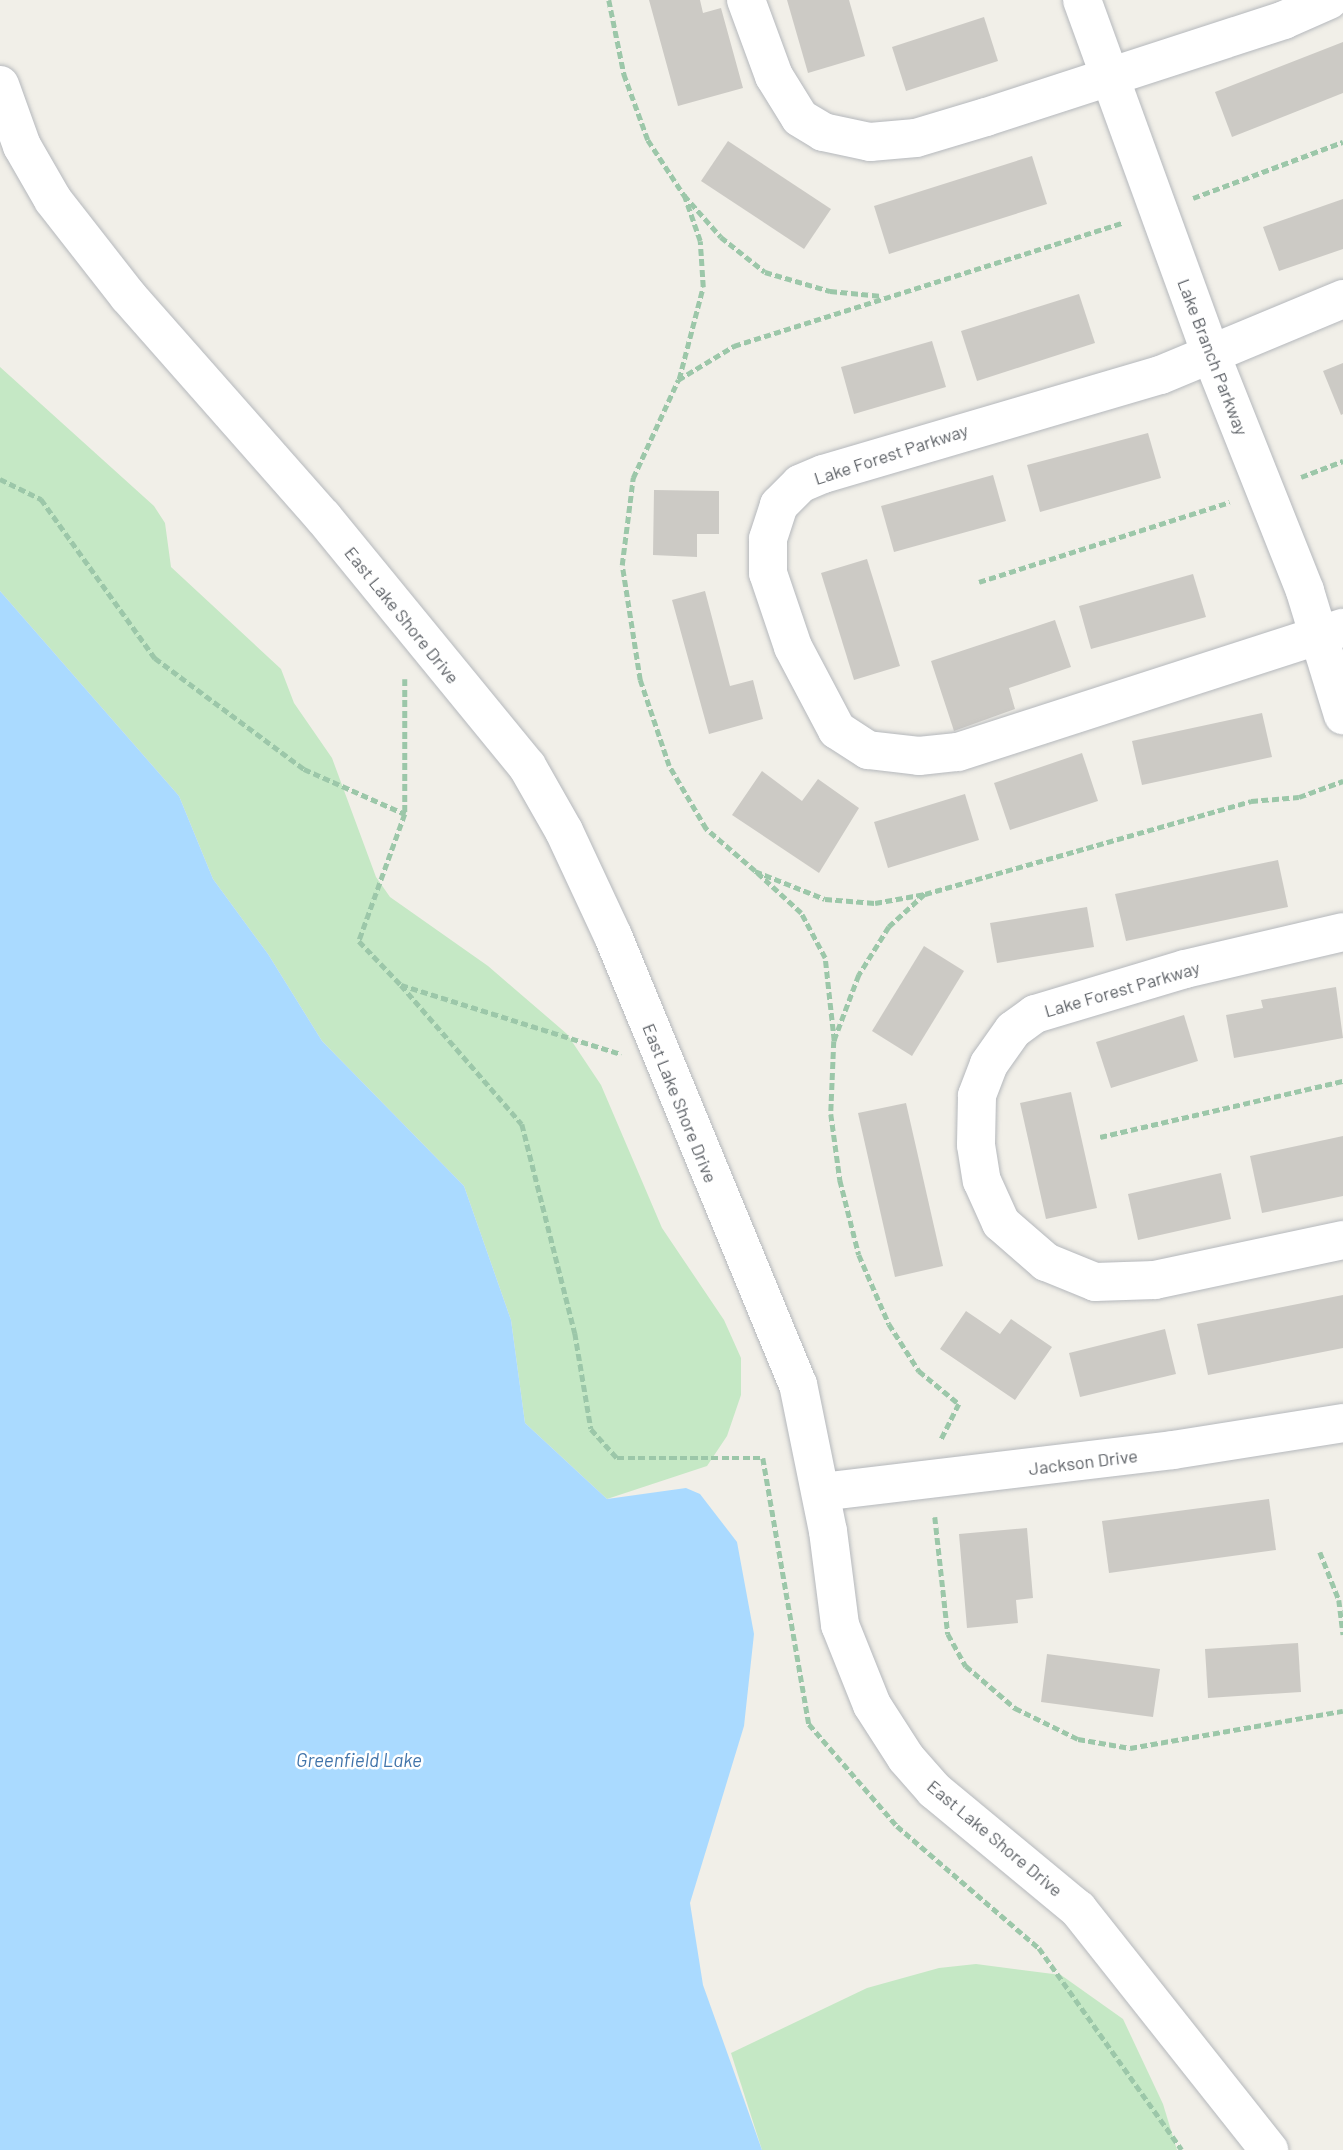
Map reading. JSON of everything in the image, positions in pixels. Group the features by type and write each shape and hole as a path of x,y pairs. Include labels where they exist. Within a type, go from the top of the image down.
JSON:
{"street":[{"path":"746,0 786,99 800,118 841,138 870,142 916,138 1284,20 1329,0"},
{"name":"Lake Branch Parkway","path":"1082,0 1212,357 1265,491 1331,632 1343,715"},
{"name":"East Lake Shore Drive","path":"0,85 22,146 53,200 128,296 323,517 527,766 564,831 613,936 664,1067 798,1384 821,1492 840,1625 872,1705 906,1758 934,1790 1078,1909 1269,2150"},
{"name":"Lake Forest Parkway","path":"1331,632 958,751 919,756 868,750 850,742 825,712 793,647 768,573 768,539 779,505 800,484 891,451 1212,357 1343,299"},
{"name":"Lake Forest Parkway","path":"1343,932 1185,969 1035,1014 1013,1030 989,1064 977,1096 976,1145 982,1181 1001,1223 1046,1262 1095,1282 1155,1280 1343,1240"},
{"name":"Jackson Drive","path":"821,1492 1160,1452 1343,1423"}],"path":[{"path":"609,0 624,74 648,140 684,195 722,237 765,272 830,291 886,297"},
{"path":"678,380 734,346 1158,212 1343,142"},
{"path":"684,195 700,241 704,287 678,380 633,478 622,565 640,680 669,766 706,829 801,913 825,958 834,1041 865,965 889,927 925,894"},
{"path":"979,582 1265,491 1343,461"},
{"path":"0,479 41,499 155,658 304,769 405,814"},
{"path":"404,619 405,814 359,941 522,1124 575,1333 591,1429 617,1458 763,1458 809,1724 897,1826 1039,1948 1182,2150"},
{"path":"755,871 825,899 875,903 925,894 1251,801 1299,797 1343,781"},
{"path":"401,985 664,1067"},
{"path":"1100,1137 1343,1081"},
{"path":"1320,1552 1339,1600 1343,1635"}],"green space":[{"path":"0,367 154,506 165,523 171,567 281,669 294,703 332,758 376,877 390,897 488,966 567,1034 601,1085 662,1228 724,1320 741,1358 741,1395 727,1436 707,1466 607,1499 525,1423 511,1320 464,1186 322,1041 268,954 213,879 179,796 0,591"},
{"path":"976,1964 1061,1975 1123,2019 1163,2104 1177,2150 762,2150 731,2053 867,1988 939,1968"}],"water":[{"name":"Greenfield Lake","path":"0,591 179,796 213,879 268,954 322,1041 464,1186 511,1320 525,1423 607,1499 686,1488 700,1494 737,1542 754,1634 744,1726 690,1903 703,1985 762,2150 0,2150"}],"building":[{"path":"649,0 700,0 703,13 721,8 743,88 678,106"},
{"path":"787,0 849,0 865,56 808,73"},
{"path":"984,17 998,61 906,91 892,47"},
{"path":"1343,42 1343,93 1232,137 1215,92"},
{"path":"728,141 831,209 804,249 701,181"},
{"path":"1032,156 1047,204 889,254 874,206"},
{"path":"1343,199 1343,249 1279,271 1263,227"},
{"path":"1079,294 1095,343 977,381 961,331"},
{"path":"932,341 946,387 854,414 841,367"},
{"path":"1343,363 1343,414 1341,415 1323,371"},
{"path":"1148,433 1161,478 1040,512 1027,465"},
{"path":"993,475 1006,521 894,552 881,506"},
{"path":"654,490 719,491 719,534 697,534 697,557 653,555"},
{"path":"867,559 900,666 854,680 821,573"},
{"path":"1193,574 1206,617 1091,649 1079,606"},
{"path":"705,591 730,686 753,680 763,719 709,734 672,600"},
{"path":"1055,620 1071,667 1009,688 1015,709 954,731 931,661"},
{"path":"1262,713 1272,757 1142,785 1132,741"},
{"path":"1082,753 1098,801 1010,830 994,783"},
{"path":"762,771 802,801 818,779 859,808 819,873 732,815"},
{"path":"965,794 979,840 888,868 874,822"},
{"path":"1278,860 1288,907 1126,941 1115,894"},
{"path":"1087,907 1094,947 997,963 990,923"},
{"path":"924,946 964,971 912,1056 872,1031"},
{"path":"1336,987 1343,1038 1234,1058 1226,1015 1263,1008 1261,1000"},
{"path":"1184,1015 1198,1061 1111,1088 1096,1042"},
{"path":"1071,1092 1097,1208 1046,1219 1020,1103"},
{"path":"906,1103 943,1266 895,1277 858,1113"},
{"path":"1343,1136 1343,1196 1262,1213 1250,1156"},
{"path":"1221,1173 1231,1219 1138,1240 1128,1194"},
{"path":"1343,1295 1343,1348 1208,1375 1197,1324"},
{"path":"966,1311 1000,1334 1011,1319 1052,1347 1015,1400 940,1349"},
{"path":"1165,1329 1176,1374 1080,1397 1069,1353"},
{"path":"1269,1499 1276,1550 1109,1573 1102,1521"},
{"path":"1027,1528 1033,1598 1016,1600 1018,1623 967,1628 959,1534"},
{"path":"1298,1643 1301,1692 1208,1698 1205,1649"},
{"path":"1047,1654 1160,1669 1153,1717 1041,1702"}]}
